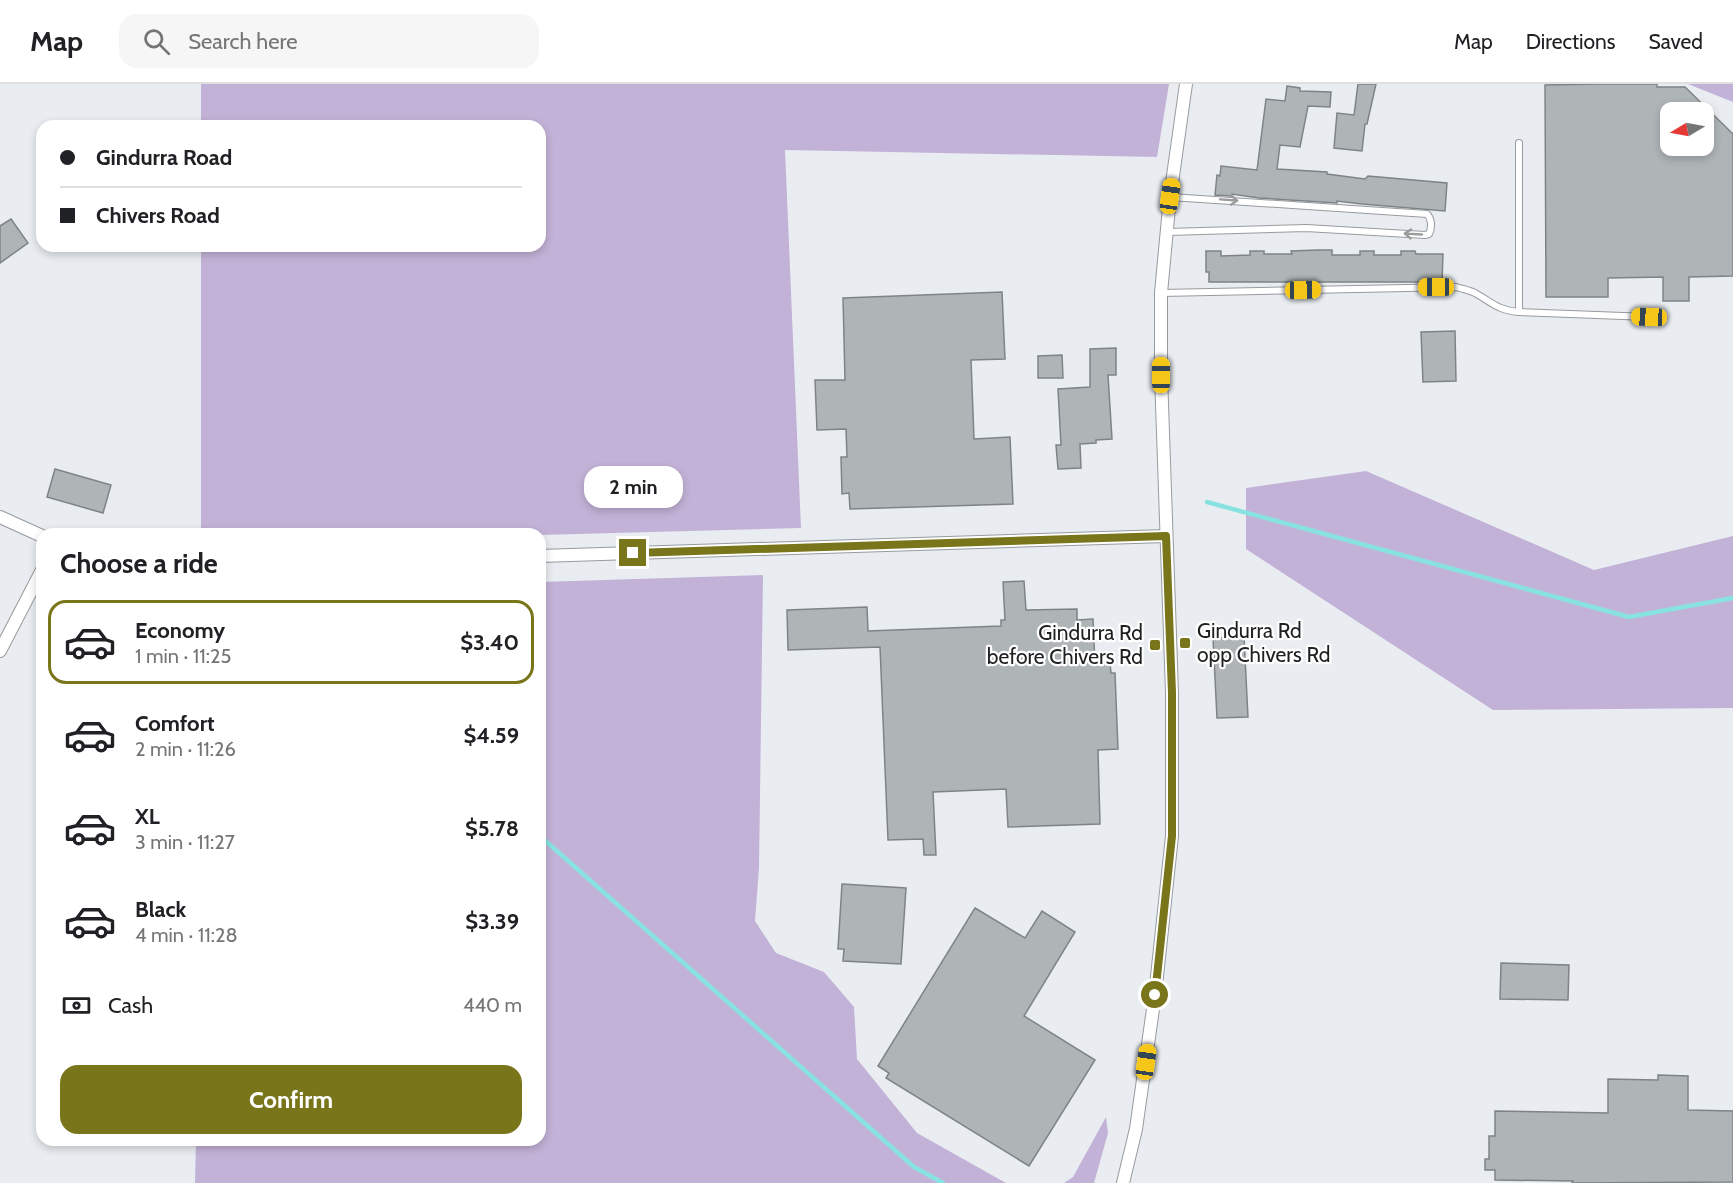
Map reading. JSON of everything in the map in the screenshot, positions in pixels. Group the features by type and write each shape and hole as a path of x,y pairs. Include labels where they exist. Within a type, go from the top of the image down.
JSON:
{"street":[{"path":"1123,1183 1136,1129 1154,1006 1172,836 1172,693 1161,375 1161,293 1170,196 1186,84"},
{"path":"0,517 36,533"},
{"path":"546,556 1166,536"},
{"path":"0,651 36,582"}],"lane":[{"path":"1519,143 1519,312"},
{"path":"1167,232 1306,228 1425,235 1431,231 1430,216 1427,214 1170,196"},
{"path":"1161,293 1456,287 1474,292 1506,311 1649,317"}],"shaded area":[{"path":"201,84 1169,84 1157,157 785,150 801,528 546,535 546,528 201,528 201,252 546,252 546,120 201,120"},
{"path":"1688,84 1733,84 1733,102"},
{"path":"1366,471 1594,570 1733,536 1733,708 1493,710 1246,549 1246,488"},
{"path":"763,575 759,868 755,921 776,953 824,972 854,1007 857,1059 917,1133 1006,1183 195,1183 196,1146 546,1146 546,582"},
{"path":"1106,1117 1108,1133 1094,1183 1064,1183 1073,1177"}],"building":[{"path":"1358,84 1376,84 1367,124 1365,124 1362,151 1334,148 1337,113 1354,115"},
{"path":"1657,84 1657,87 1685,87 1700,102 1660,102 1660,156 1714,156 1714,115 1733,134 1733,276 1689,277 1689,301 1663,301 1663,277 1608,278 1608,297 1546,297 1545,85"},
{"path":"1287,86 1300,88 1300,91 1331,92 1330,107 1308,106 1300,147 1280,145 1277,169 1327,172 1327,174 1365,179 1368,176 1447,183 1445,211 1337,201 1337,203 1232,194 1232,196 1215,195 1217,175 1220,176 1221,166 1257,170 1266,99 1285,101"},
{"path":"11,219 28,243 0,263 0,226"},
{"path":"1332,250 1332,255 1360,255 1360,251 1374,251 1374,255 1401,255 1401,251 1415,251 1416,254 1443,254 1442,282 1209,282 1209,272 1206,272 1206,251 1221,251 1221,256 1250,255 1250,251 1264,251 1264,254 1292,254 1291,251"},
{"path":"1002,292 1005,359 971,360 974,439 1010,437 1013,504 850,509 849,493 842,494 841,457 847,457 846,429 817,430 815,380 845,380 843,298"},
{"path":"1455,331 1456,381 1423,382 1421,332"},
{"path":"1116,348 1116,375 1108,375 1112,439 1080,444 1081,468 1058,469 1056,445 1061,445 1058,389 1090,387 1090,349"},
{"path":"1062,355 1063,378 1038,378 1038,356"},
{"path":"55,469 111,485 103,513 47,497"},
{"path":"1024,581 1026,610 1077,609 1077,620 1093,619 1095,664 1110,663 1111,673 1115,673 1118,749 1098,750 1100,824 1008,827 1006,789 933,792 936,855 924,855 923,839 888,840 880,647 788,650 787,610 867,607 868,631 1001,626 1001,620 1005,620 1003,582"},
{"path":"1244,637 1248,717 1217,718 1213,638"},
{"path":"842,884 906,888 901,964 843,961 844,949 838,949"},
{"path":"975,908 1025,938 1042,911 1075,932 1024,1016 1095,1060 1029,1166 886,1078 889,1073 878,1066"},
{"path":"1501,963 1569,965 1568,1000 1500,999"},
{"path":"1658,1075 1688,1076 1688,1110 1733,1111 1733,1182 1572,1183 1573,1181 1495,1180 1495,1170 1485,1170 1485,1159 1489,1159 1489,1136 1495,1136 1495,1111 1608,1113 1608,1079 1658,1080"}],"waterway":[{"path":"1207,502 1629,617 1733,598"},
{"path":"546,841 914,1167 943,1183"}],"place":[{"name":"Gindurra Rd opp Chivers Rd","path":"1185,643"},
{"name":"Gindurra Rd before Chivers Rd","path":"1155,645"}],"route":[{"path":"633,553 1166,536 1172,693 1172,836 1155,995"}]}
